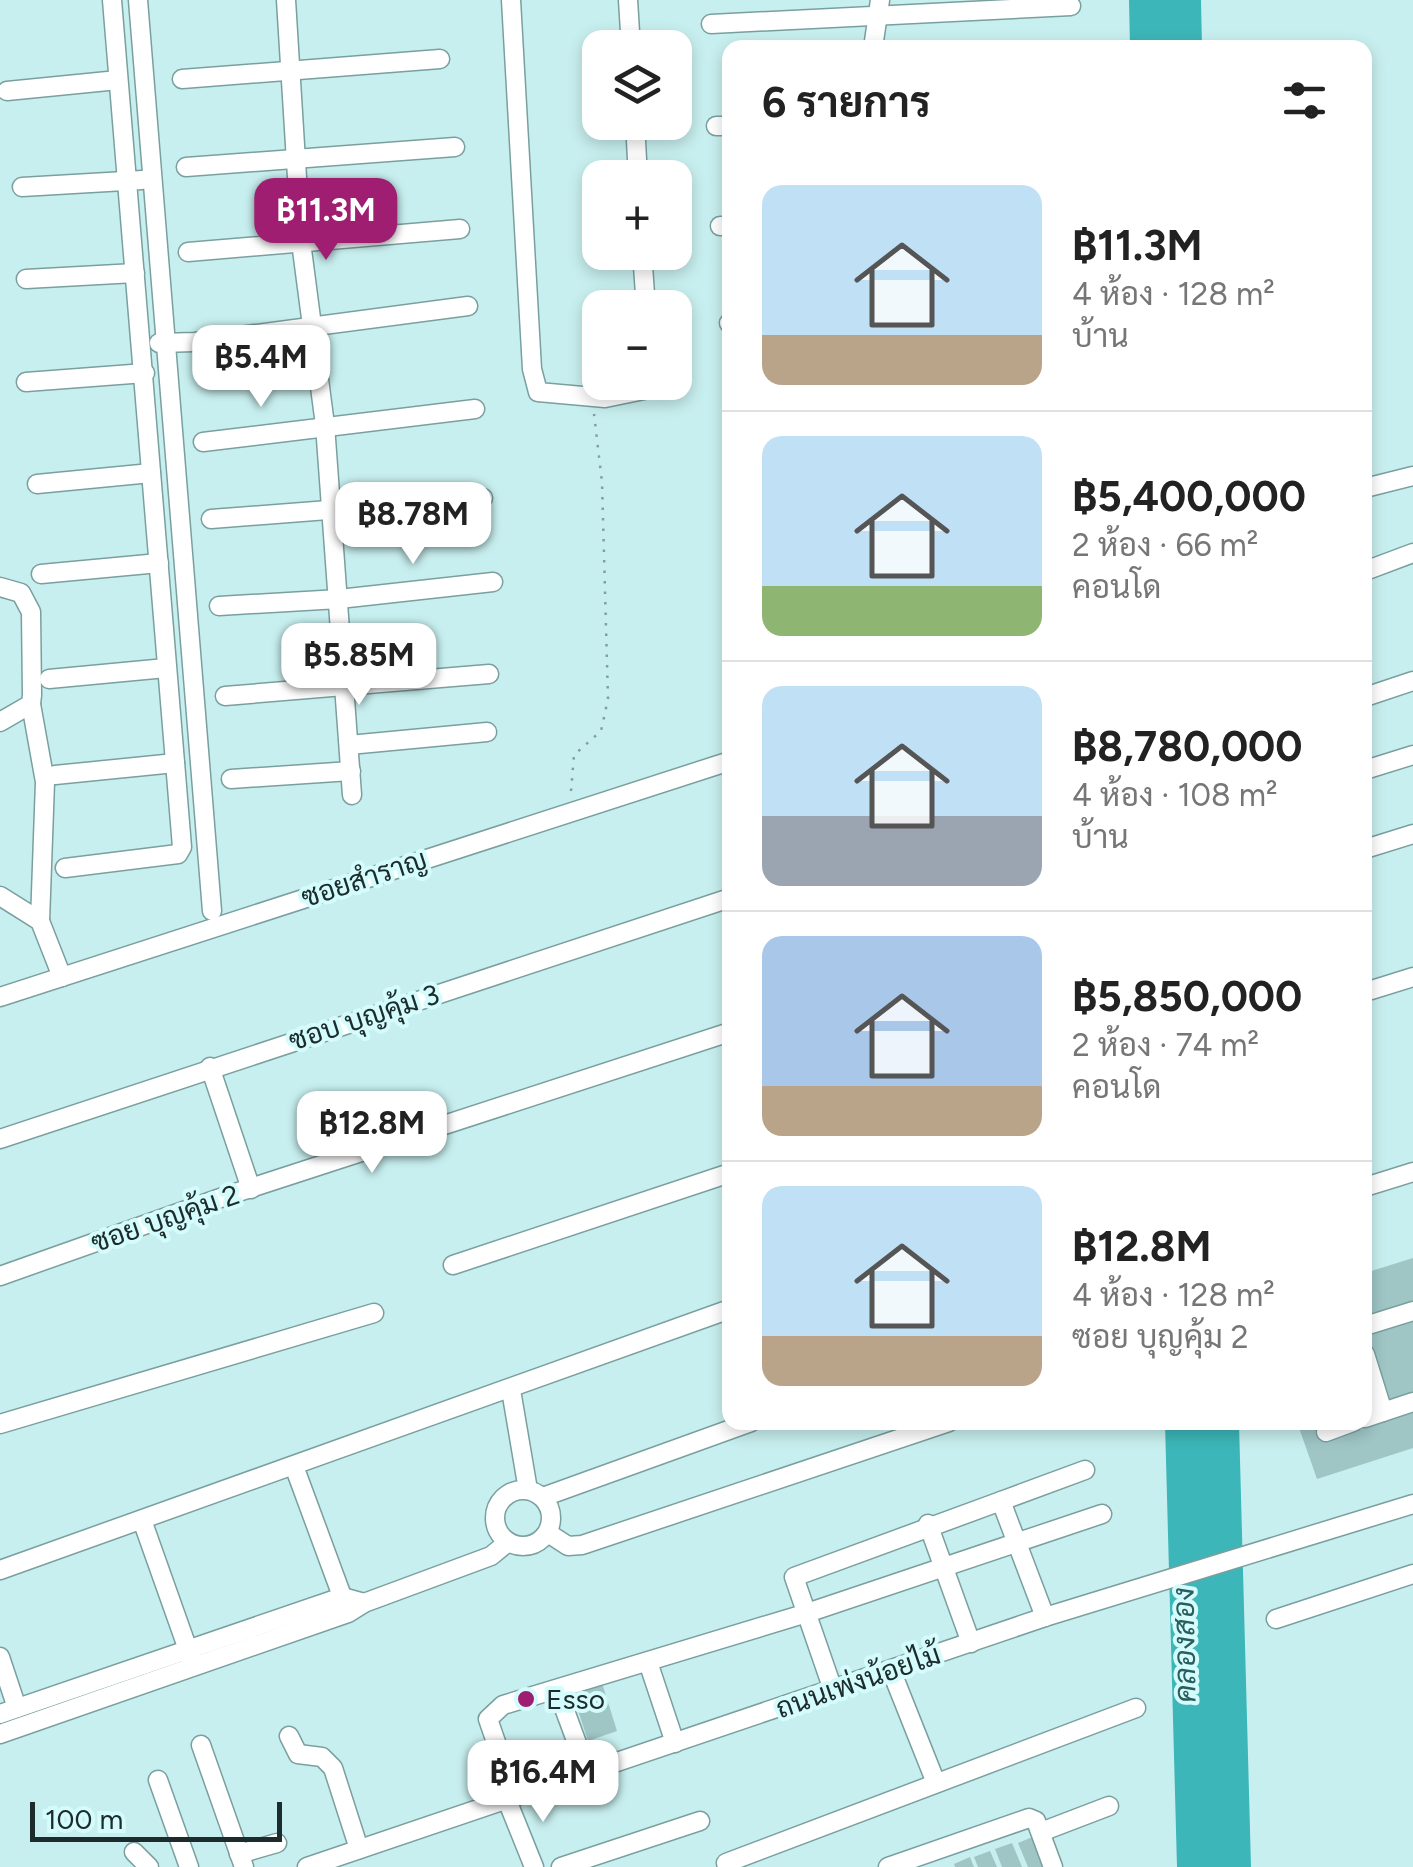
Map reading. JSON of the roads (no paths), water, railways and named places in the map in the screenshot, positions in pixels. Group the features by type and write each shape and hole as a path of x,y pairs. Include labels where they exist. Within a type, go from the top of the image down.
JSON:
{"street":[{"path":"65,868 181,852 130,180 112,0"},
{"path":"138,0 212,911"},
{"path":"286,0 301,242 325,426 352,794"},
{"path":"512,0 534,379 538,392 544,395 582,397"},
{"path":"628,0 630,30"},
{"path":"712,24 879,7 1071,6"},
{"path":"874,40 879,7"},
{"path":"182,79 290,74 440,59"},
{"path":"7,90 118,80"},
{"path":"186,168 455,147"},
{"path":"22,187 152,179"},
{"path":"188,252 460,229"},
{"path":"26,280 135,273"},
{"path":"143,344 195,342 468,306"},
{"path":"26,382 144,373"},
{"path":"203,442 475,409"},
{"path":"37,484 151,473"},
{"path":"1372,486 1413,476"},
{"path":"211,518 483,498"},
{"path":"1372,568 1413,553"},
{"path":"41,574 159,563"},
{"path":"220,606 339,600 492,582"},
{"path":"0,587 20,593 31,612 32,704 46,800 40,921 62,977"},
{"path":"50,679 166,668"},
{"path":"225,696 489,674"},
{"path":"1372,695 1413,681"},
{"path":"0,722 32,704"},
{"path":"349,745 487,732"},
{"path":"1372,768 1413,755"},
{"path":"55,775 175,763"},
{"name":"ซอยสำราญ","path":"0,998 572,809 722,763"},
{"path":"231,780 351,771"},
{"path":"1372,848 1413,834"},
{"path":"0,896 40,921"},
{"name":"ซอบ บุญคุ้ม 3","path":"0,1139 722,901"},
{"path":"1372,990 1413,976"},
{"name":"ซอย บุญคุ้ม 2","path":"0,1276 252,1188 722,1035"},
{"path":"210,1067 252,1188"},
{"path":"1372,1185 1413,1172"},
{"path":"452,1265 722,1176"},
{"path":"1372,1324 1413,1310"},
{"path":"0,1570 722,1312"},
{"path":"0,1424 374,1313"},
{"path":"511,1390 535,1493 551,1511 548,1533"},
{"path":"1374,1416 1413,1402"},
{"path":"548,1533 527,1546 508,1542 497,1530 496,1510 510,1493 535,1493 727,1430"},
{"path":"548,1533 568,1546 582,1546 925,1430"},
{"path":"1326,1432 1331,1430"},
{"path":"294,1466 351,1605"},
{"path":"832,1690 797,1574 1085,1470"},
{"path":"1001,1501 1045,1616"},
{"name":"ถนนเพ่งน้อยไม้","path":"307,1867 1045,1616 1413,1504"},
{"path":"534,1867 488,1719 503,1705 807,1613 1102,1514"},
{"path":"142,1520 192,1658"},
{"path":"928,1524 971,1643"},
{"path":"0,1657 9,1711 192,1658 351,1605 492,1556 508,1542"},
{"path":"1276,1619 1413,1574"},
{"path":"0,1734 192,1658"},
{"path":"648,1662 675,1743"},
{"path":"891,1670 936,1783"},
{"path":"557,1689 588,1773"},
{"path":"726,1863 1136,1708"},
{"path":"289,1736 298,1754 322,1756 332,1768 359,1849"},
{"path":"202,1745 242,1861 277,1842"},
{"path":"508,1778 580,1752"},
{"path":"158,1780 190,1867"},
{"path":"1041,1832 1109,1806"},
{"path":"888,1867 1028,1818 1034,1818 1053,1867"},
{"path":"562,1867 700,1821"},
{"path":"134,1852 148,1867"}],"water":[{"path":"1129,0 1201,0 1202,40 1130,40"},
{"name":"คลองสอง","path":"1165,1430 1239,1430 1251,1867 1177,1867"}],"place":[{"name":"Esso","path":"526,1699"}]}
